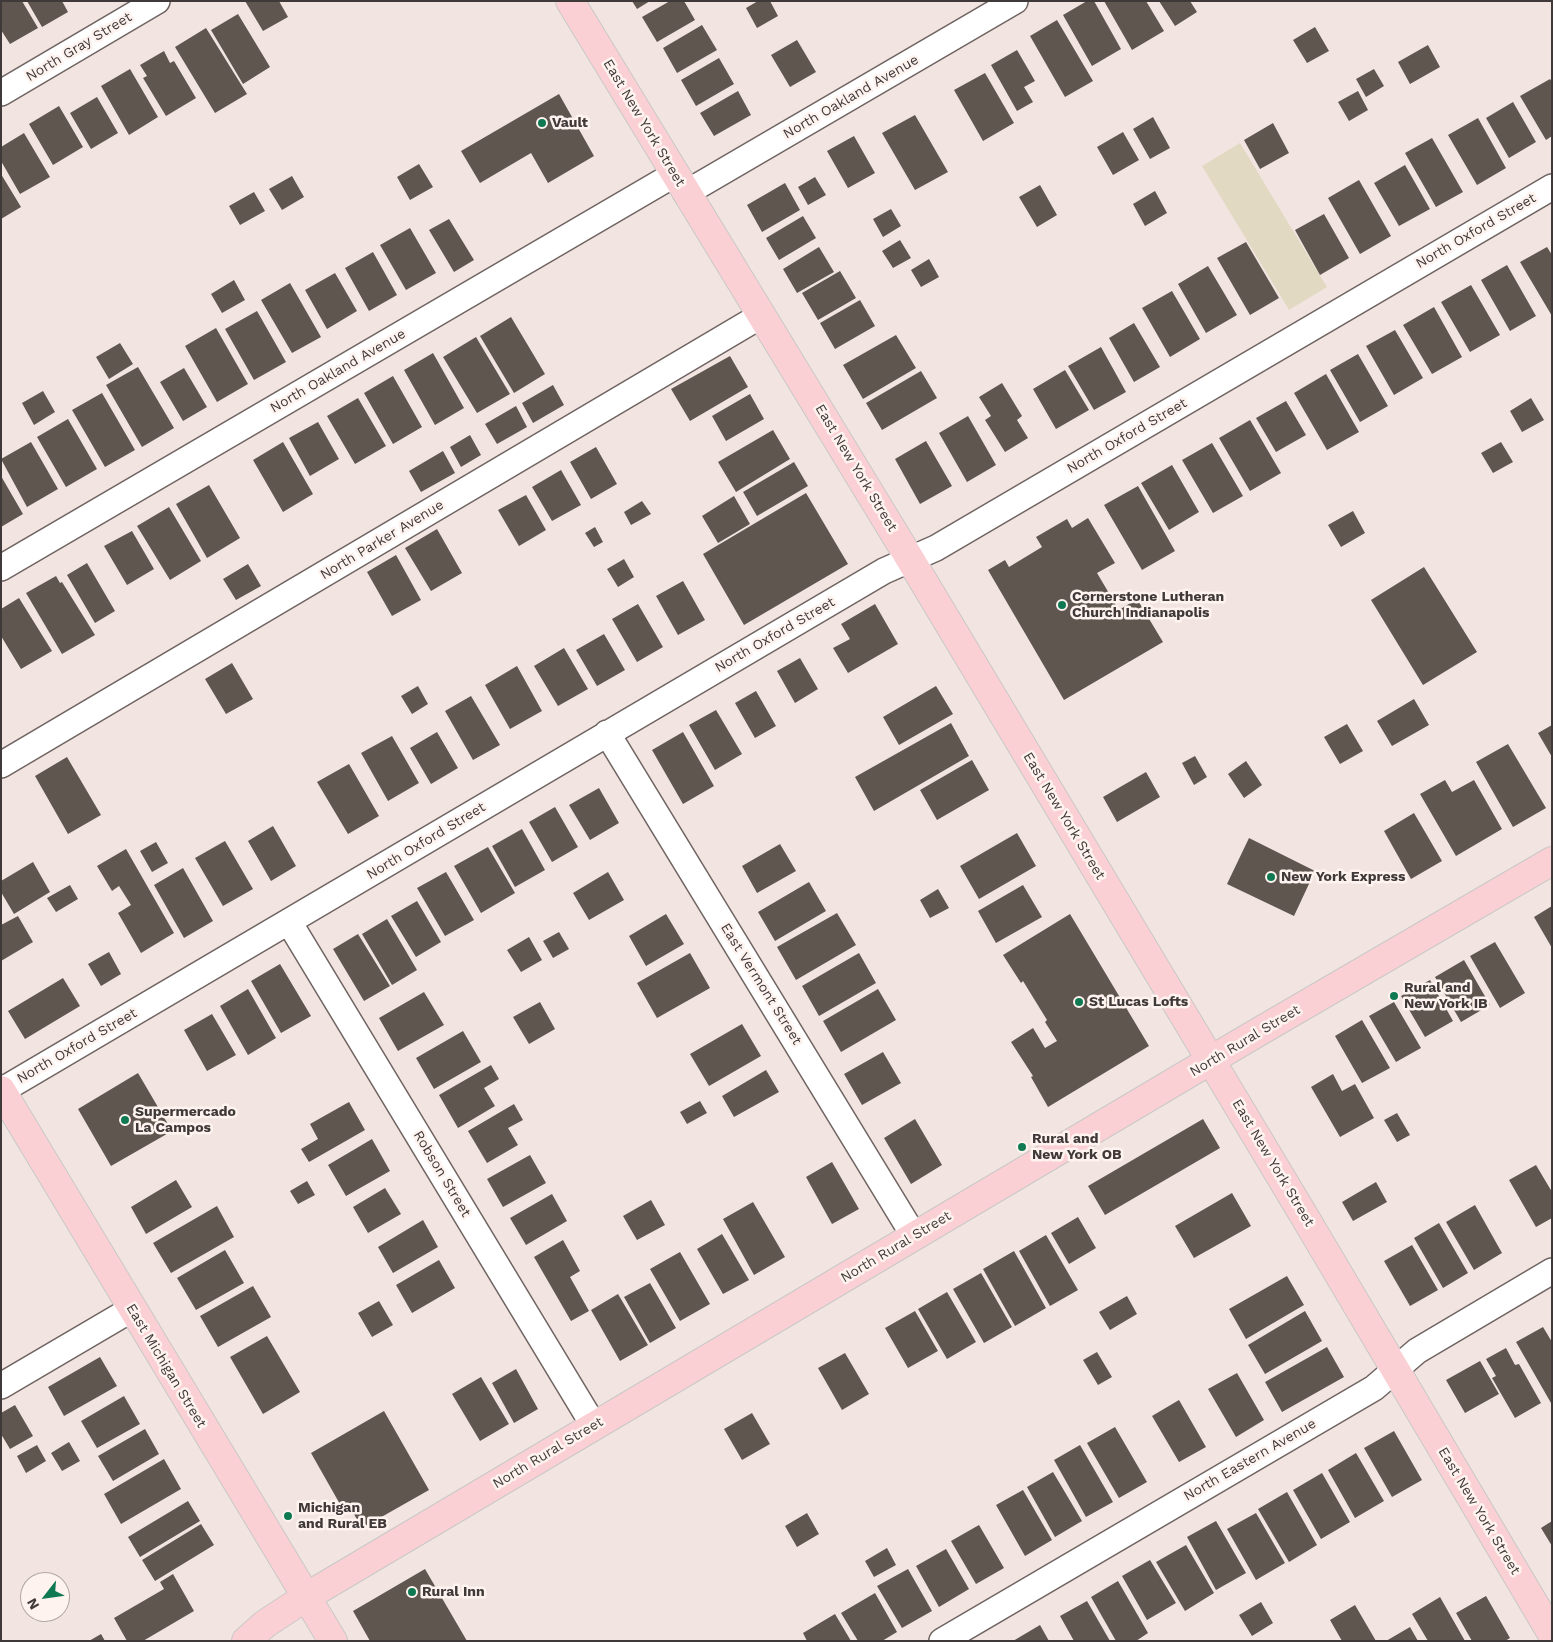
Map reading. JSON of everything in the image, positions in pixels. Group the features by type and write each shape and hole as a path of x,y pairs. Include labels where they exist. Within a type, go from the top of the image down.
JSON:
{"main road":[{"name":"East New York Street","path":"570,1 910,559 1396,1369 1552,1634"},
{"name":"North Rural Street","path":"246,1641 266,1624 306,1597 1210,1061 1552,861"},
{"name":"East Michigan Street","path":"1,1090 332,1641"}],"street":[{"name":"North Gray Street","path":"1,93 158,1"},
{"name":"North Oakland Avenue","path":"1,568 680,183 1015,1"},
{"name":"North Oxford Street","path":"1,1090 884,571 936,548 1552,187"},
{"name":"North Parker Avenue","path":"1,765 762,315"},
{"name":"East Vermont Street","path":"607,733 914,1236"},
{"name":"Robson Street","path":"289,922 594,1426"},
{"name":"North Eastern Avenue","path":"942,1641 1374,1388 1422,1348 1552,1271"},
{"path":"1,1386 132,1309"}],"shaded area":[{"path":"1240,143 1327,287 1289,310 1202,166"}],"building":[{"path":"1,1 22,1 38,28 10,44 1,30"},
{"path":"27,1 62,1 68,12 42,27"},
{"path":"245,1 279,1 288,17 263,31"},
{"path":"632,1 650,1 637,9"},
{"path":"670,1 684,1 695,20 657,42 642,17"},
{"path":"758,1 770,1 778,16 757,28 746,8"},
{"path":"1087,1 1094,1 1121,49 1092,66 1063,15"},
{"path":"1104,1 1146,1 1164,31 1132,50"},
{"path":"1159,1 1190,1 1197,12 1175,26"},
{"path":"238,14 270,67 243,84 211,30"},
{"path":"1057,20 1093,81 1065,97 1030,36"},
{"path":"702,25 717,50 677,73 663,48"},
{"path":"1315,27 1329,51 1307,63 1293,40"},
{"path":"206,28 247,94 215,113 175,47"},
{"path":"797,40 816,72 790,87 771,55"},
{"path":"1428,45 1440,67 1410,84 1398,62"},
{"path":"1017,50 1035,81 1024,87 1033,102 1017,111 991,65"},
{"path":"164,51 170,63 174,61 196,98 166,116 143,78 147,76 140,65"},
{"path":"719,58 734,84 696,106 681,80"},
{"path":"130,69 158,117 129,135 101,86"},
{"path":"1374,69 1384,86 1366,97 1356,79"},
{"path":"985,73 1014,123 983,141 954,90"},
{"path":"1550,79 1552,82 1552,136 1546,140 1520,96"},
{"path":"738,91 751,115 714,136 700,113"},
{"path":"1358,91 1368,110 1349,121 1338,102"},
{"name":"Vault","path":"559,94 594,156 548,183 531,153 480,183 461,151"},
{"path":"97,97 118,133 91,149 70,113"},
{"path":"1513,102 1536,142 1509,158 1486,118"},
{"path":"59,106 83,147 53,165 29,124"},
{"path":"915,115 948,172 915,190 882,133"},
{"path":"1153,117 1170,148 1150,159 1133,129"},
{"path":"1478,118 1506,168 1477,185 1448,135"},
{"path":"1273,123 1289,153 1260,169 1244,140"},
{"path":"1123,132 1139,160 1113,175 1097,147"},
{"path":"24,133 50,177 20,194 1,161 1,147"},
{"path":"854,136 875,173 848,188 827,151"},
{"path":"1432,138 1463,192 1436,207 1405,153"},
{"path":"419,164 433,187 410,200 397,177"},
{"path":"1405,165 1430,209 1399,226 1374,183"},
{"path":"1,174 21,207 1,219"},
{"path":"292,176 304,197 282,210 269,189"},
{"path":"815,177 826,195 808,205 798,187"},
{"path":"1359,180 1391,236 1360,254 1328,198"},
{"path":"785,183 800,210 762,232 747,205"},
{"path":"1040,185 1057,215 1037,227 1019,197"},
{"path":"1155,191 1167,213 1145,226 1133,204"},
{"path":"254,192 265,211 240,225 229,206"},
{"path":"891,209 901,226 883,237 873,219"},
{"path":"1324,214 1349,258 1320,275 1295,230"},
{"path":"803,216 816,238 779,260 766,238"},
{"path":"449,219 474,260 454,272 429,230"},
{"path":"410,228 436,273 406,290 380,245"},
{"path":"900,240 911,258 893,268 882,251"},
{"path":"1246,242 1279,298 1250,315 1217,258"},
{"path":"819,247 834,272 797,293 783,269"},
{"path":"1547,247 1552,255 1552,316 1520,262"},
{"path":"373,252 397,295 369,311 345,268"},
{"path":"929,259 939,277 921,287 911,270"},
{"path":"1507,265 1536,316 1510,331 1481,280"},
{"path":"1208,266 1237,315 1206,333 1178,284"},
{"path":"840,271 856,298 818,320 802,293"},
{"path":"335,273 357,311 327,329 305,290"},
{"path":"234,280 245,300 222,313 211,294"},
{"path":"290,283 321,337 292,353 261,300"},
{"path":"1471,285 1500,335 1470,352 1441,302"},
{"path":"1172,291 1200,339 1170,357 1142,308"},
{"path":"860,300 875,326 835,349 820,323"},
{"path":"1434,307 1462,357 1432,374 1403,325"},
{"path":"257,311 286,362 254,380 225,329"},
{"path":"511,317 545,374 514,393 480,336"},
{"path":"1134,323 1160,367 1134,382 1109,338"},
{"path":"216,328 248,384 217,402 185,346"},
{"path":"1395,330 1423,378 1394,395 1366,346"},
{"path":"896,335 916,368 863,399 843,365"},
{"path":"476,337 510,394 477,413 443,357"},
{"path":"120,343 133,364 109,379 96,357"},
{"path":"1101,347 1126,392 1094,410 1068,366"},
{"path":"433,353 464,408 435,425 404,370"},
{"path":"1358,354 1388,406 1360,422 1330,370"},
{"path":"730,356 748,387 690,421 671,389"},
{"path":"138,367 174,428 142,447 106,385"},
{"path":"184,368 207,407 183,421 160,382"},
{"path":"1065,370 1089,410 1056,429 1033,389"},
{"path":"921,371 937,398 882,430 866,403"},
{"path":"1326,374 1359,432 1327,450 1294,393"},
{"path":"393,376 422,427 393,444 364,393"},
{"path":"1002,383 1022,416 1017,420 1028,438 1005,452 985,420 991,416 979,397"},
{"path":"553,385 564,405 533,423 522,403"},
{"path":"43,391 55,412 34,425 22,403"},
{"path":"102,393 135,450 105,467 72,410"},
{"path":"750,394 764,419 726,441 712,416"},
{"path":"358,398 386,446 355,464 327,416"},
{"path":"1531,398 1544,420 1522,432 1510,411"},
{"path":"1286,401 1306,435 1276,452 1256,418"},
{"path":"516,406 527,427 497,444 485,424"},
{"path":"968,416 996,465 967,482 939,433"},
{"path":"68,419 97,469 66,487 37,437"},
{"path":"1250,420 1281,473 1250,491 1219,438"},
{"path":"318,422 339,459 310,476 289,438"},
{"path":"773,430 790,459 736,492 718,462"},
{"path":"470,435 481,455 461,467 450,447"},
{"path":"926,441 952,486 920,504 895,459"},
{"path":"31,442 58,489 27,507 1,459"},
{"path":"283,442 313,494 283,512 253,460"},
{"path":"1501,442 1513,462 1493,473 1481,453"},
{"path":"1212,443 1243,496 1213,513 1182,460"},
{"path":"596,447 617,484 591,499 570,462"},
{"path":"443,451 455,473 421,492 409,471"},
{"path":"794,462 808,486 757,516 743,492"},
{"path":"1172,465 1199,512 1169,530 1141,483"},
{"path":"561,470 581,505 552,521 532,487"},
{"path":"1,476 23,514 1,527"},
{"path":"209,485 240,538 207,558 176,504"},
{"path":"1138,486 1175,551 1142,570 1104,505"},
{"path":"806,493 848,564 744,625 703,554"},
{"path":"526,495 546,530 519,546 498,510"},
{"path":"734,496 750,524 718,543 702,516"},
{"path":"642,501 651,514 631,525 624,512"},
{"path":"169,507 201,561 170,580 137,526"},
{"path":"1353,511 1365,533 1341,547 1328,525"},
{"name":"Cornerstone Lutheran Church Indianapolis","path":"1088,518 1115,563 1097,573 1119,610 1137,599 1163,642 1064,700 988,570 1005,560 1009,567 1042,547 1036,537 1067,519 1072,528"},
{"path":"595,527 603,542 594,547 585,533"},
{"path":"437,529 462,573 431,591 405,548"},
{"path":"132,531 154,569 127,585 104,546"},
{"path":"396,555 421,600 392,616 367,572"},
{"path":"624,559 634,577 618,587 607,569"},
{"path":"87,563 115,611 95,623 67,575"},
{"path":"248,564 261,586 236,600 223,579"},
{"path":"1424,567 1477,652 1423,685 1371,600"},
{"path":"56,576 60,583 62,582 95,635 62,654 26,593"},
{"path":"683,581 705,620 678,635 656,596"},
{"path":"19,598 52,651 21,669 1,636 1,609"},
{"path":"638,604 663,647 637,662 612,619"},
{"path":"875,604 898,644 848,673 833,648 850,639 841,624"},
{"path":"604,634 625,670 597,686 576,650"},
{"path":"564,648 588,689 558,706 534,666"},
{"path":"800,658 818,689 795,703 777,671"},
{"path":"232,663 253,699 226,714 205,679"},
{"path":"517,666 542,711 510,729 485,685"},
{"path":"418,686 428,704 412,714 401,696"},
{"path":"936,686 953,714 899,745 883,717"},
{"path":"756,691 776,726 755,738 735,703"},
{"path":"471,696 500,745 473,760 445,711"},
{"path":"1414,699 1429,725 1392,746 1377,721"},
{"path":"716,710 742,754 715,770 689,725"},
{"path":"951,723 969,756 874,811 855,777"},
{"path":"1347,724 1363,751 1340,764 1324,737"},
{"path":"1552,725 1552,757 1538,733"},
{"path":"437,732 458,768 431,784 410,748"},
{"path":"683,732 714,786 683,804 652,750"},
{"path":"392,736 419,783 388,801 361,753"},
{"path":"1508,744 1546,808 1513,827 1476,762"},
{"path":"1195,756 1207,777 1194,785 1182,763"},
{"path":"67,757 101,815 68,834 35,776"},
{"path":"972,760 989,790 937,820 920,790"},
{"path":"1246,761 1262,785 1244,798 1228,774"},
{"path":"349,764 379,816 348,834 317,782"},
{"path":"1146,772 1160,797 1117,822 1103,797"},
{"path":"1445,780 1452,792 1474,780 1502,829 1456,856 1420,794"},
{"path":"599,788 619,823 590,840 569,805"},
{"path":"555,807 578,847 552,862 529,822"},
{"path":"1414,813 1442,861 1411,879 1384,831"},
{"path":"273,826 296,866 271,881 248,841"},
{"path":"522,829 545,870 515,887 492,846"},
{"path":"1017,833 1036,866 979,899 960,866"},
{"name":"New York Express","path":"1249,838 1315,871 1294,916 1227,884"},
{"path":"225,841 253,889 223,906 195,858"},
{"path":"156,842 168,863 152,872 140,851"},
{"path":"780,844 796,871 757,893 742,866"},
{"path":"488,847 515,893 481,913 454,866"},
{"path":"126,849 174,933 141,953 118,913 131,905 119,886 112,891 97,866"},
{"path":"33,862 50,892 14,914 1,892 1,881"},
{"path":"183,868 213,921 184,938 154,885"},
{"path":"446,872 474,920 445,936 417,888"},
{"path":"608,872 624,900 589,920 573,893"},
{"path":"809,882 826,911 775,941 758,912"},
{"path":"70,885 78,899 56,912 47,898"},
{"path":"1023,885 1042,917 996,943 978,911"},
{"path":"938,889 949,908 930,918 920,900"},
{"path":"417,901 441,942 416,957 391,916"},
{"path":"1552,906 1552,948 1534,917"},
{"path":"837,913 856,945 796,980 777,947"},
{"path":"666,914 684,944 646,966 629,936"},
{"name":"St Lucas Lofts","path":"1070,914 1149,1046 1048,1107 1031,1077 1033,1076 1011,1042 1033,1028 1045,1048 1057,1041 1045,1022 1047,1020 1023,981 1021,983 1003,955"},
{"path":"18,916 33,942 1,961 1,925"},
{"path":"387,919 417,970 392,985 362,934"},
{"path":"559,932 569,949 553,958 543,941"},
{"path":"358,934 390,986 364,1001 333,949"},
{"path":"529,937 542,960 521,972 507,950"},
{"path":"1495,942 1525,993 1500,1008 1470,956"},
{"path":"109,952 121,974 101,986 88,964"},
{"path":"690,953 710,988 657,1018 637,983"},
{"path":"859,953 876,983 819,1016 802,986"},
{"path":"1464,960 1490,1005 1461,1022 1435,977"},
{"path":"280,964 311,1016 281,1033 251,981"},
{"path":"63,978 80,1006 25,1039 8,1011"},
{"path":"1430,980 1453,1021 1425,1037 1401,996"},
{"path":"248,989 276,1038 248,1055 220,1006"},
{"path":"878,989 896,1020 841,1052 823,1021"},
{"path":"424,992 444,1025 398,1051 379,1018"},
{"path":"540,1002 555,1029 529,1044 513,1017"},
{"path":"1394,1002 1421,1048 1396,1062 1369,1016"},
{"path":"212,1014 236,1055 207,1071 184,1030"},
{"path":"1362,1020 1390,1068 1362,1083 1335,1036"},
{"path":"742,1024 761,1056 709,1086 690,1054"},
{"path":"463,1031 481,1062 434,1089 416,1058"},
{"path":"883,1052 901,1083 862,1105 844,1074"},
{"path":"491,1065 499,1079 484,1088 495,1106 458,1128 439,1095"},
{"path":"766,1070 779,1092 734,1117 722,1096"},
{"name":"Supermercado La Campos","path":"138,1073 172,1131 111,1166 78,1109"},
{"path":"1333,1074 1342,1091 1355,1084 1374,1118 1340,1137 1311,1087"},
{"path":"700,1101 707,1113 687,1124 680,1112"},
{"path":"349,1102 365,1130 309,1162 301,1149 318,1139 310,1124"},
{"path":"514,1104 523,1120 508,1128 518,1145 487,1163 468,1131"},
{"path":"1397,1113 1410,1135 1397,1142 1384,1120"},
{"path":"915,1119 942,1165 911,1184 884,1138"},
{"path":"1203,1119 1220,1148 1105,1215 1088,1186"},
{"path":"372,1139 390,1171 346,1196 328,1165"},
{"path":"530,1155 546,1183 503,1207 487,1179"},
{"path":"832,1162 859,1209 832,1224 806,1177"},
{"path":"1536,1165 1552,1192 1552,1218 1536,1227 1509,1180"},
{"path":"176,1180 192,1207 146,1234 131,1207"},
{"path":"307,1181 315,1195 298,1204 290,1191"},
{"path":"1376,1182 1387,1202 1353,1221 1342,1202"},
{"path":"385,1188 401,1214 368,1233 353,1207"},
{"path":"1232,1193 1251,1226 1194,1258 1175,1226"},
{"path":"552,1194 567,1221 526,1245 510,1218"},
{"path":"651,1200 665,1225 637,1240 623,1216"},
{"path":"753,1202 785,1257 754,1275 723,1219"},
{"path":"1475,1205 1502,1253 1474,1270 1446,1222"},
{"path":"217,1206 234,1237 171,1273 153,1243"},
{"path":"1078,1217 1096,1248 1069,1264 1051,1233"},
{"path":"423,1220 438,1247 393,1273 378,1247"},
{"path":"1439,1223 1468,1273 1443,1288 1414,1238"},
{"path":"722,1234 749,1280 723,1294 697,1249"},
{"path":"1046,1235 1078,1290 1050,1306 1019,1251"},
{"path":"563,1240 580,1271 570,1277 589,1311 571,1321 534,1257"},
{"path":"1412,1245 1438,1290 1410,1306 1384,1261"},
{"path":"225,1250 244,1283 196,1310 177,1278"},
{"path":"1014,1251 1046,1308 1015,1326 983,1269"},
{"path":"680,1252 710,1304 680,1321 650,1269"},
{"path":"439,1260 455,1288 412,1313 396,1285"},
{"path":"981,1273 1012,1327 984,1343 953,1289"},
{"path":"1287,1276 1304,1305 1246,1339 1229,1309"},
{"path":"650,1283 676,1328 650,1343 624,1297"},
{"path":"253,1286 271,1317 218,1347 200,1316"},
{"path":"947,1292 976,1342 947,1359 918,1309"},
{"path":"618,1294 648,1345 620,1361 591,1310"},
{"path":"1127,1296 1137,1314 1110,1330 1099,1312"},
{"path":"379,1301 393,1325 372,1337 358,1313"},
{"path":"915,1311 938,1351 908,1368 885,1328"},
{"path":"1305,1311 1322,1341 1265,1374 1248,1345"},
{"path":"1543,1327 1552,1342 1551,1403 1516,1342"},
{"path":"267,1336 300,1392 263,1414 230,1357"},
{"path":"1327,1347 1344,1377 1282,1412 1265,1382"},
{"path":"1506,1348 1515,1365 1519,1364 1541,1403 1515,1418 1492,1378 1496,1376 1486,1359"},
{"path":"1097,1352 1112,1377 1098,1385 1083,1360"},
{"path":"845,1353 869,1394 842,1410 818,1368"},
{"path":"100,1357 117,1386 64,1416 48,1387"},
{"path":"1480,1361 1499,1394 1465,1413 1446,1380"},
{"path":"516,1369 538,1409 514,1423 492,1383"},
{"path":"1237,1373 1264,1420 1236,1437 1208,1389"},
{"path":"481,1377 509,1424 480,1441 452,1394"},
{"path":"124,1396 140,1424 97,1448 81,1421"},
{"path":"1179,1400 1206,1447 1179,1462 1152,1416"},
{"path":"15,1405 33,1436 10,1449 1,1434 1,1413"},
{"path":"384,1411 429,1490 362,1528 351,1509 345,1513 311,1453"},
{"path":"752,1413 770,1444 742,1460 724,1429"},
{"path":"1115,1427 1147,1482 1119,1498 1087,1443"},
{"path":"145,1429 159,1454 113,1481 98,1456"},
{"path":"1394,1431 1422,1480 1392,1497 1364,1448"},
{"path":"69,1442 80,1461 62,1471 51,1453"},
{"path":"37,1445 46,1461 26,1473 17,1456"},
{"path":"1080,1445 1113,1502 1086,1517 1054,1460"},
{"path":"1356,1453 1384,1501 1355,1518 1328,1470"},
{"path":"164,1459 181,1489 121,1524 104,1494"},
{"path":"1053,1472 1082,1521 1055,1537 1027,1487"},
{"path":"1322,1473 1350,1522 1321,1539 1293,1490"},
{"path":"1023,1490 1052,1540 1025,1556 996,1505"},
{"path":"1287,1492 1317,1545 1289,1562 1258,1509"},
{"path":"188,1501 200,1521 140,1557 128,1537"},
{"path":"807,1513 819,1534 797,1547 785,1526"},
{"path":"1256,1513 1285,1563 1256,1580 1227,1529"},
{"path":"1216,1521 1246,1573 1216,1590 1187,1537"},
{"path":"1552,1521 1552,1546 1541,1528"},
{"path":"201,1524 214,1545 155,1581 142,1560"},
{"path":"979,1525 1004,1568 976,1584 951,1541"},
{"path":"1186,1545 1214,1593 1185,1611 1156,1562"},
{"path":"887,1548 896,1565 874,1577 865,1561"},
{"path":"946,1549 969,1589 939,1607 916,1566"},
{"path":"1150,1560 1176,1603 1147,1620 1122,1576"},
{"name":"Rural Inn","path":"425,1569 467,1641 370,1641 353,1611"},
{"path":"908,1569 932,1611 902,1628 877,1586"},
{"path":"173,1574 194,1611 143,1641 127,1641 114,1618 164,1589 160,1582"},
{"path":"1118,1581 1148,1633 1136,1641 1116,1641 1091,1597"},
{"path":"875,1593 897,1632 882,1641 858,1641 841,1613"},
{"path":"1486,1596 1510,1638 1505,1641 1472,1641 1456,1613"},
{"path":"1440,1597 1465,1641 1428,1641 1412,1614"},
{"path":"1087,1601 1110,1641 1074,1641 1060,1616"},
{"path":"1261,1602 1273,1623 1252,1636 1239,1615"},
{"path":"1355,1605 1376,1641 1342,1641 1330,1620"},
{"path":"835,1614 851,1641 807,1641 803,1633"},
{"path":"1040,1625 1049,1641 1013,1641"},
{"path":"1410,1627 1418,1641 1386,1641"},
{"path":"101,1634 105,1641 89,1641"}],"place":[{"name":"Vault","path":"542,123"},
{"name":"Cornerstone Lutheran Church Indianapolis","path":"1062,605"},
{"name":"New York Express","path":"1271,877"},
{"name":"Rural and New York IB","path":"1394,996"},
{"name":"St Lucas Lofts","path":"1079,1002"},
{"name":"Supermercado La Campos","path":"125,1120"},
{"name":"Rural and New York OB","path":"1022,1147"},
{"name":"Michigan and Rural EB","path":"288,1516"},
{"name":"Rural Inn","path":"412,1592"}]}
